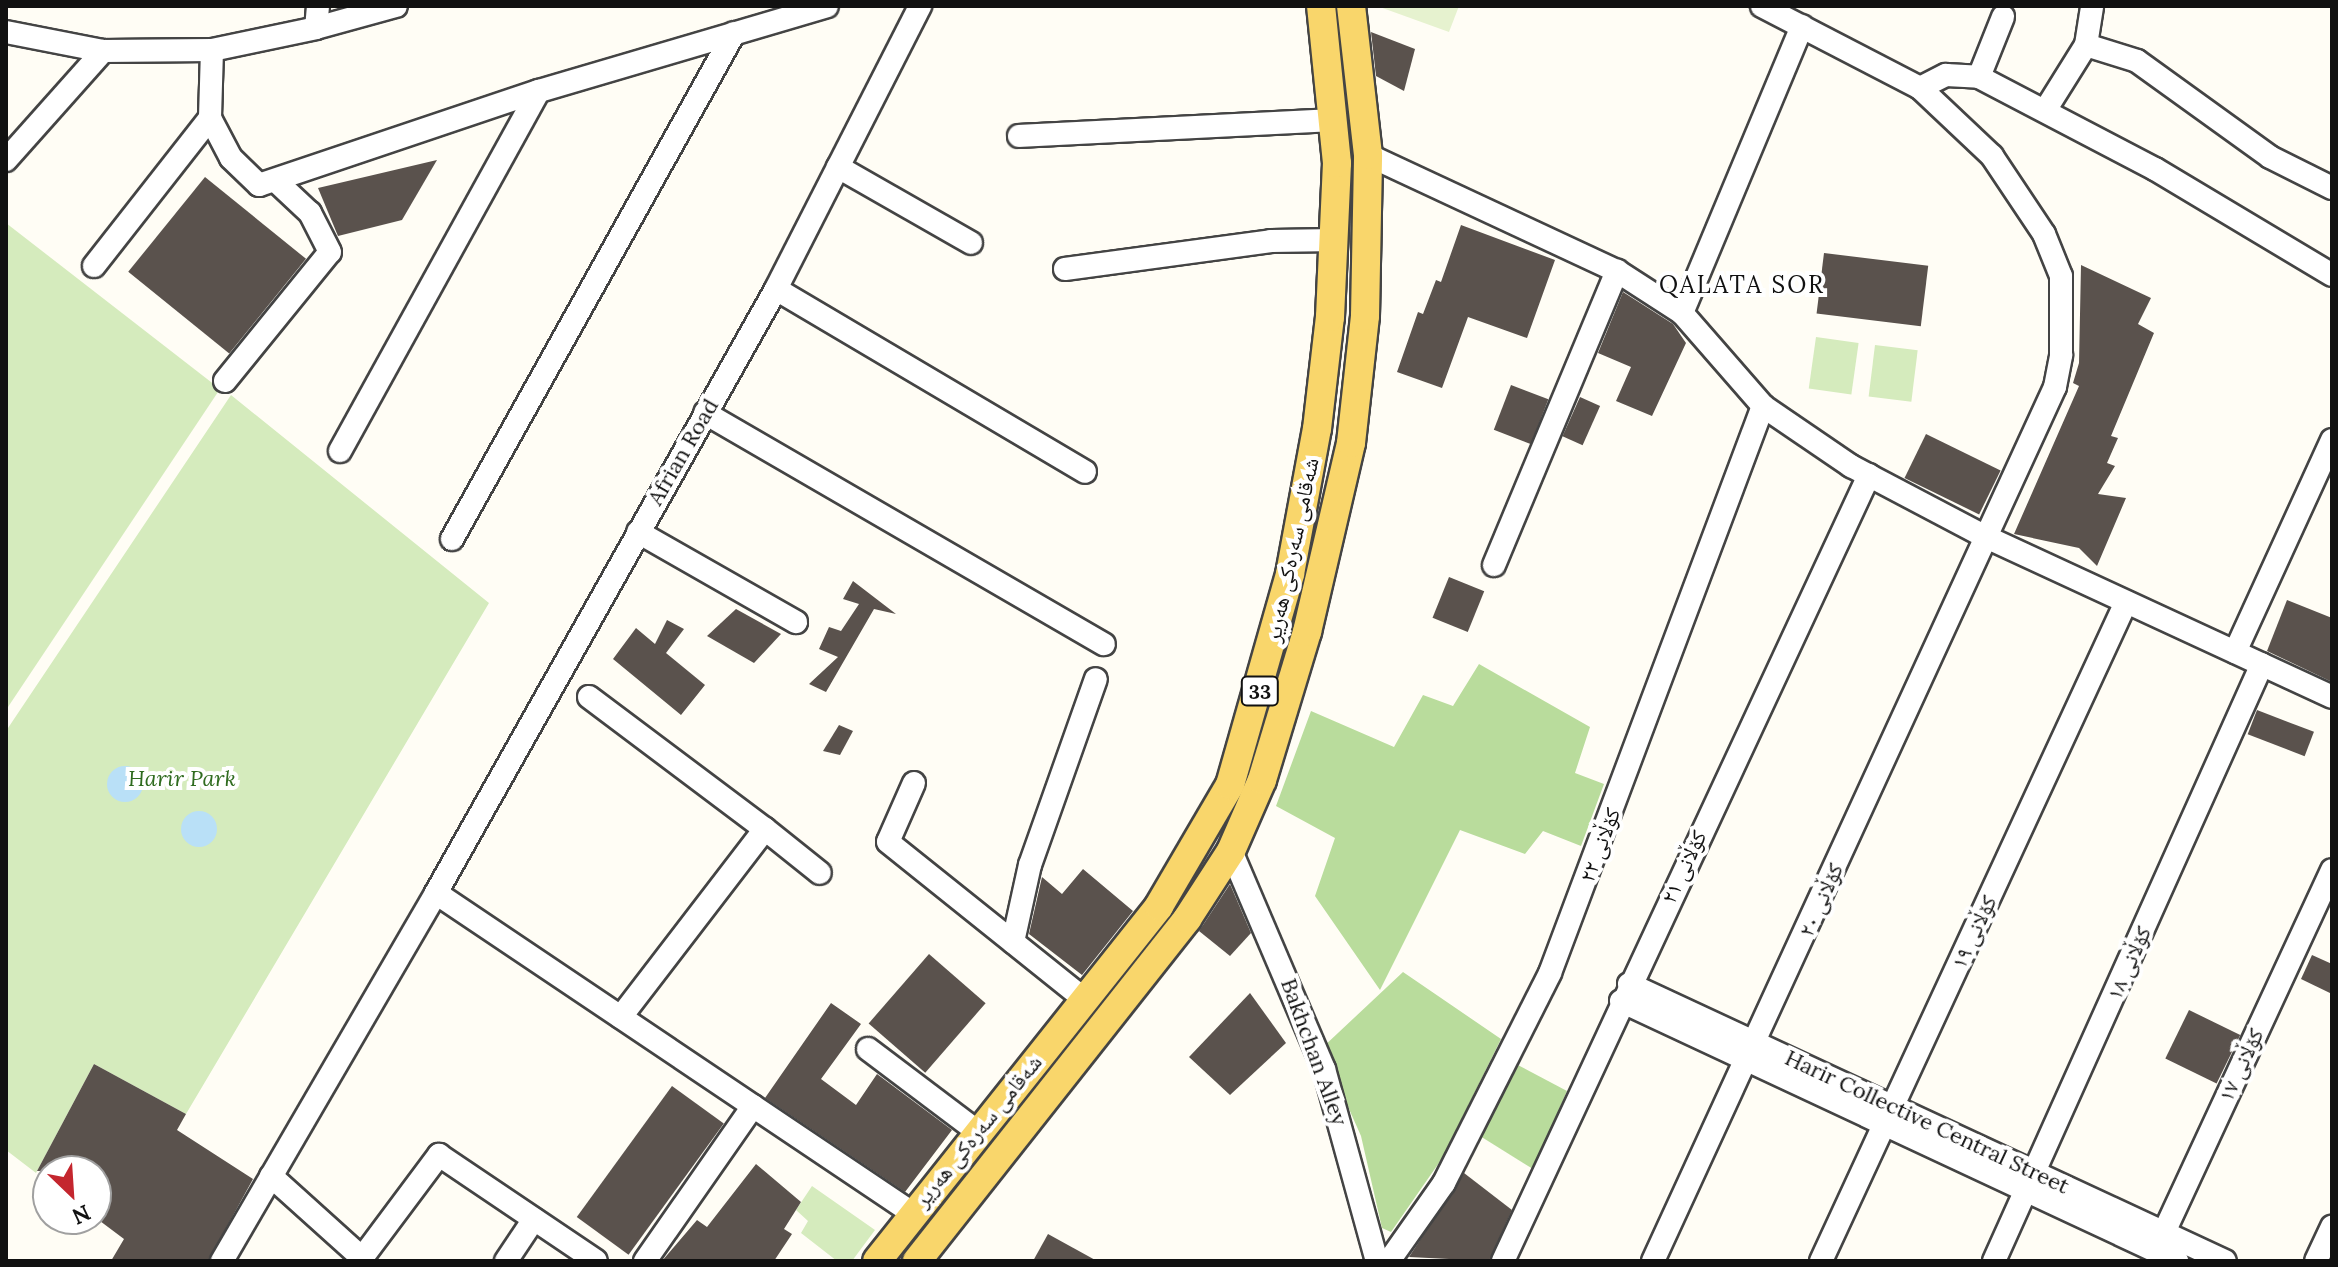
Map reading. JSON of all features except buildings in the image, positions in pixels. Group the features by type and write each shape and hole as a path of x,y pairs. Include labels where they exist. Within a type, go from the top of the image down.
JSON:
{"main road":[{"name":"شەقامی سەرەکی هەریر","path":"877,1261 1159,906 1230,785 1252,722 1290,574 1315,443 1336,240 1333,120 1321,6"},
{"name":"شەقامی سەرەکی هەریر","path":"922,1254 1187,919 1231,851 1262,780 1304,645 1351,443 1365,316 1368,155 1351,6"},
{"path":"905,1222 922,1254"}],"street":[{"path":"6,32 103,51 212,50 317,17 396,6"},
{"path":"212,50 210,118 231,158 259,185 277,182 539,91 827,6"},
{"name":"Afrian Road","path":"222,1261 436,893 776,289 920,6"},
{"name":"کۆڵانی ٢٠","path":"1653,1261 1752,1052 1984,536 2055,387 2061,355 2061,276 2044,234 1992,156 1920,88 1762,6"},
{"path":"2046,109 2086,45 2092,6"},
{"path":"1979,77 2003,17"},
{"path":"1682,313 1802,26"},
{"path":"452,539 734,33"},
{"path":"2086,45 2137,61 2270,157 2332,188"},
{"path":"6,160 103,51"},
{"path":"1920,88 1946,75 1979,77 2046,109 2332,275"},
{"path":"340,451 539,91"},
{"path":"94,266 210,118"},
{"path":"1019,136 1333,120"},
{"path":"1368,155 1617,271 1682,313 1763,406 1869,475 1984,536 2332,697"},
{"path":"838,167 971,243"},
{"path":"225,381 330,252 310,213 277,182"},
{"path":"1065,269 1271,241 1336,240"},
{"path":"1494,565 1617,271"},
{"path":"776,289 1085,472"},
{"name":"کۆڵانی ٢٢","path":"1389,1261 1444,1183 1550,973 1763,406"},
{"path":"705,413 1104,644"},
{"path":"2235,652 2332,440"},
{"name":"کۆڵانی ٢١","path":"1503,1261 1625,992 1869,475"},
{"path":"638,532 796,622"},
{"name":"کۆڵانی ١٩","path":"1821,1261 2126,602"},
{"name":"کۆڵانی ١٨","path":"1994,1261 2262,664"},
{"path":"1013,942 1030,865 1096,679"},
{"path":"589,697 820,873"},
{"path":"914,783 888,842 1084,999"},
{"path":"621,1017 765,829"},
{"name":"Bakhchan Alley","path":"1231,851 1324,1069 1377,1261"},
{"name":"کۆڵانی ١٧","path":"2157,1248 2332,870"},
{"path":"436,893 753,1106 905,1222"},
{"name":"Harir Collective Central Street","path":"1625,992 2030,1182 2177,1261"},
{"path":"868,1049 978,1132"},
{"path":"645,1261 753,1106"},
{"path":"271,1176 362,1258 439,1155 596,1261"},
{"path":"506,1261 534,1219"},
{"path":"2316,1261 2332,1227"},
{"name":"Harir Collective Central Street","path":"2157,1248 2225,1261"}],"green space":[{"path":"1377,6 1459,6 1449,32"},
{"path":"6,223 220,389 6,710"},
{"path":"1816,337 1859,343 1851,394 1809,388"},
{"path":"1875,345 1918,350 1911,402 1869,397"},
{"name":"Harir Park","path":"231,395 489,603 186,1114 94,1064 46,1155 32,1155 32,1170 6,1150 6,731"},
{"path":"1479,664 1590,727 1575,773 1604,784 1581,846 1543,831 1525,854 1460,830 1380,990 1315,896 1335,838 1276,806 1311,711 1394,747 1423,695 1453,706"},
{"path":"1403,972 1501,1039 1443,1157 1391,1232 1382,1228 1361,1136 1322,1048"},
{"path":"1514,1063 1567,1091 1533,1169 1480,1136"},
{"path":"812,1186 875,1230 852,1261 837,1261 801,1233 808,1221 796,1210"}],"water":[{"path":"125,766 138,771 143,784 138,797 125,802 112,797 107,784 112,771"},
{"path":"199,811 212,816 217,829 212,842 199,847 186,842 181,829 186,816"}],"district":[{"name":"QALATA SOR","path":"1742,285"}]}
